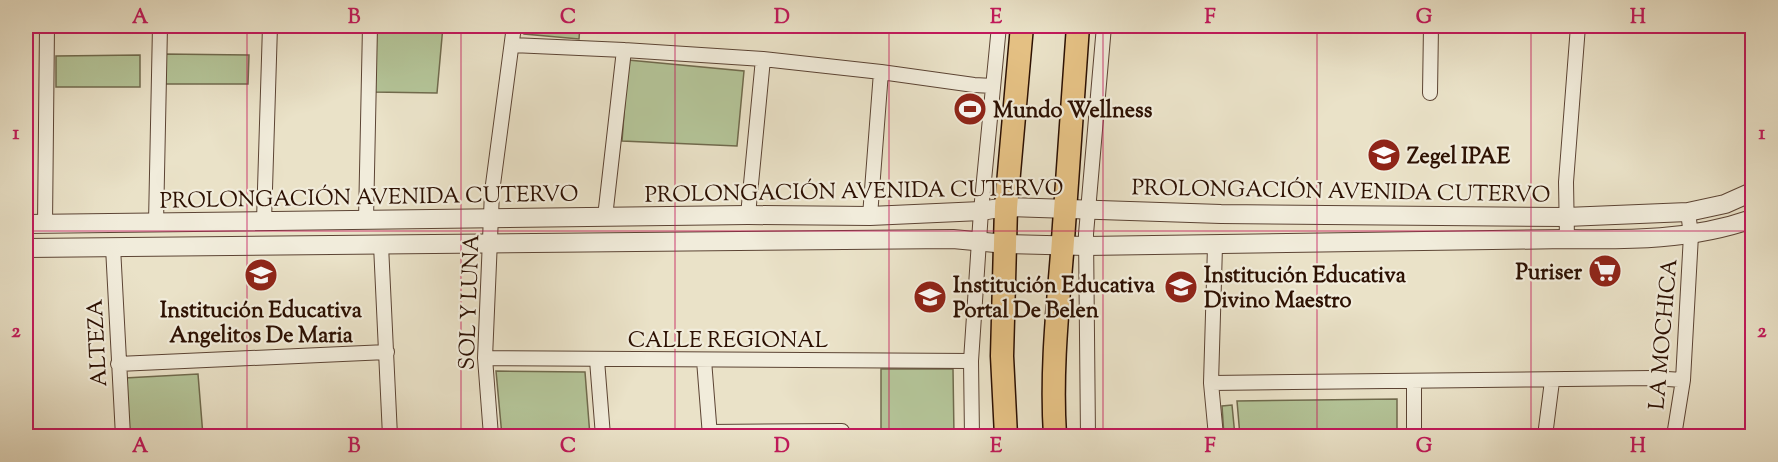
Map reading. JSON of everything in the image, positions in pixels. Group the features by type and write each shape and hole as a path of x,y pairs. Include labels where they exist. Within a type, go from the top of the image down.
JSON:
{"highway":[{"path":"1006,436 1002,356 1006,207 1022,26"},
{"path":"1055,436 1053,380 1078,26"}],"street":[{"path":"45,224 47,26"},
{"path":"156,222 160,26"},
{"path":"264,221 270,26"},
{"path":"366,220 370,26"},
{"name":"SOL Y LUNA","path":"491,436 485,358 492,192 514,26"},
{"path":"972,436 971,361 981,211 999,26"},
{"path":"1088,436 1086,246 1104,26"},
{"path":"1430,93 1431,26"},
{"path":"1567,238 1566,182 1578,26"},
{"path":"512,45 763,59 993,86"},
{"path":"605,217 624,50"},
{"path":"748,215 763,59"},
{"path":"870,216 881,72"},
{"name":"PROLONGACIÓN AVENIDA CUTERVO","path":"26,224 748,215 870,216 981,211 1006,207 1229,214 1566,217 1688,212 1725,204 1752,192"},
{"name":"LA MOCHICA","path":"1674,436 1683,380 1691,235 1688,212"},
{"path":"1216,436 1211,384 1215,220 1229,214 1243,220 1243,234 1236,245"},
{"name":"PROLONGACIÓN AVENIDA CUTERVO","path":"26,248 953,239 1062,246 1215,246 1567,238 1633,240 1691,235 1752,219"},
{"path":"381,244 390,436"},
{"name":"ALTEZA","path":"113,247 123,436"},
{"path":"118,364 387,352"},
{"name":"CALLE REGIONAL","path":"485,358 971,361"},
{"path":"597,360 603,436"},
{"path":"704,360 709,434 842,431"},
{"path":"1211,384 1651,378 1683,380"},
{"path":"1545,436 1552,381"},
{"path":"1414,382 1414,436"}],"green space":[{"path":"373,26 443,26 437,93 373,92"},
{"path":"524,26 580,26 579,39 524,34"},
{"path":"163,54 249,55 248,84 162,84"},
{"path":"140,55 140,87 56,87 56,56"},
{"path":"628,60 744,71 737,146 622,141"},
{"path":"881,369 953,369 954,436 881,436"},
{"path":"496,371 585,372 590,436 502,436"},
{"path":"198,374 203,436 128,436 125,378"},
{"path":"1397,399 1397,436 1240,436 1237,401"},
{"path":"1232,405 1235,436 1224,436 1222,406"}],"place":[{"name":"Mundo Wellness","path":"970,109"},
{"name":"Zegel IPAE","path":"1384,155"},
{"name":"Puriser","path":"1605,271"},
{"name":"Institución Educativa Angelitos De Maria","path":"261,275"},
{"name":"Institución Educativa Divino Maestro","path":"1181,287"},
{"name":"Institución Educativa Portal De Belen","path":"930,297"}]}
